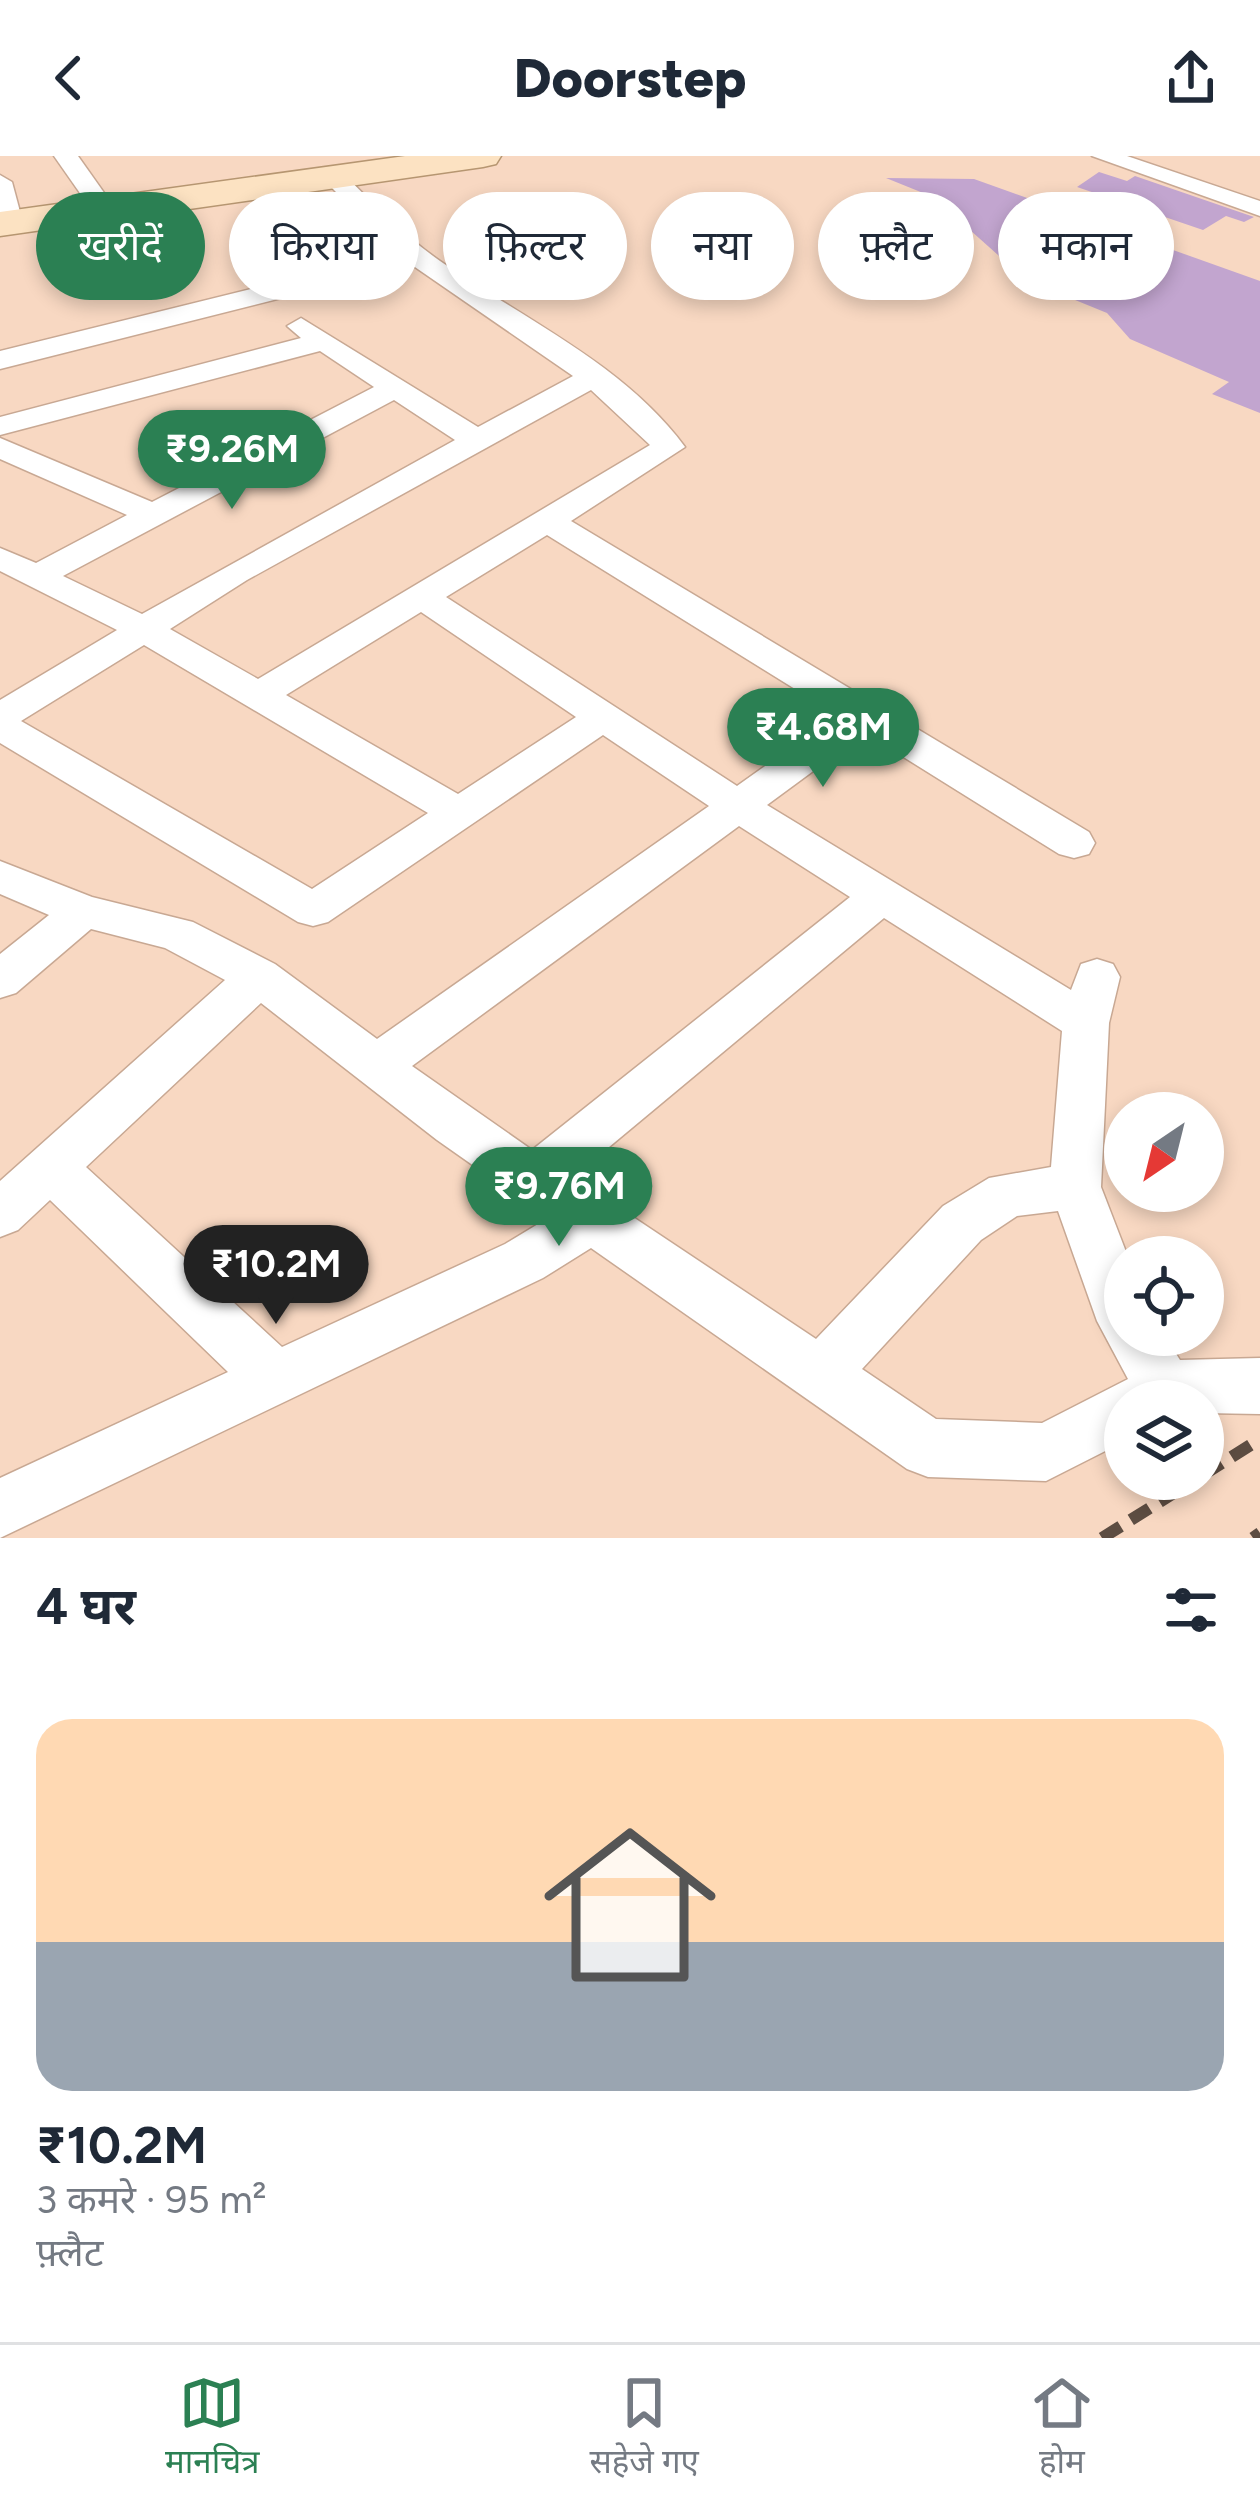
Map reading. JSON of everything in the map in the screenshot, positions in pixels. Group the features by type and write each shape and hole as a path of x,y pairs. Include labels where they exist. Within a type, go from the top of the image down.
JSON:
{"main road":[{"path":"205,197 483,156"},
{"path":"6,224 36,220"}],"street":[{"path":"66,156 92,192"},
{"path":"1104,156 1260,209"},
{"path":"335,178 347,192"},
{"path":"0,182 6,224"},
{"path":"260,694 418,594 669,447 645,419 594,376 419,257"},
{"path":"0,360 248,300"},
{"path":"259,300 476,440"},
{"path":"0,426 324,341"},
{"path":"594,376 142,628 0,722 313,910 603,717"},
{"path":"37,576 395,388"},
{"path":"0,447 153,515"},
{"path":"548,521 1074,843"},
{"path":"0,558 142,628 460,813"},
{"path":"418,594 881,896 1092,1000 1075,1187 1104,1265"},
{"path":"376,1066 864,715"},
{"path":"0,877 83,911 177,934 259,977 592,1219 928,1448 1046,1452 1104,1421"},
{"path":"534,1178 881,896"},
{"path":"0,980 83,911"},
{"path":"0,1214 259,977"},
{"path":"50,1167 275,1379"},
{"path":"820,1375 962,1223 1006,1194 1075,1187"},
{"path":"0,1509 524,1261 592,1219"},
{"path":"1224,1384 1260,1387"}],"building":[{"path":"1099,172 1127,181 1135,176 1254,217 1244,222 1226,216 1203,230 1174,220 1174,192 1092,192 1077,187"},
{"path":"886,178 974,179 1010,192 998,192 998,255 974,234 974,192 921,192"},
{"path":"1174,250 1260,281 1260,413 1212,394 1229,382 1130,339 1107,313 1075,300 1174,300"}],"railway":[{"path":"1224,1462 1260,1439"},
{"path":"1102,1538 1163,1500"},
{"path":"1253,1538 1260,1533"}]}
